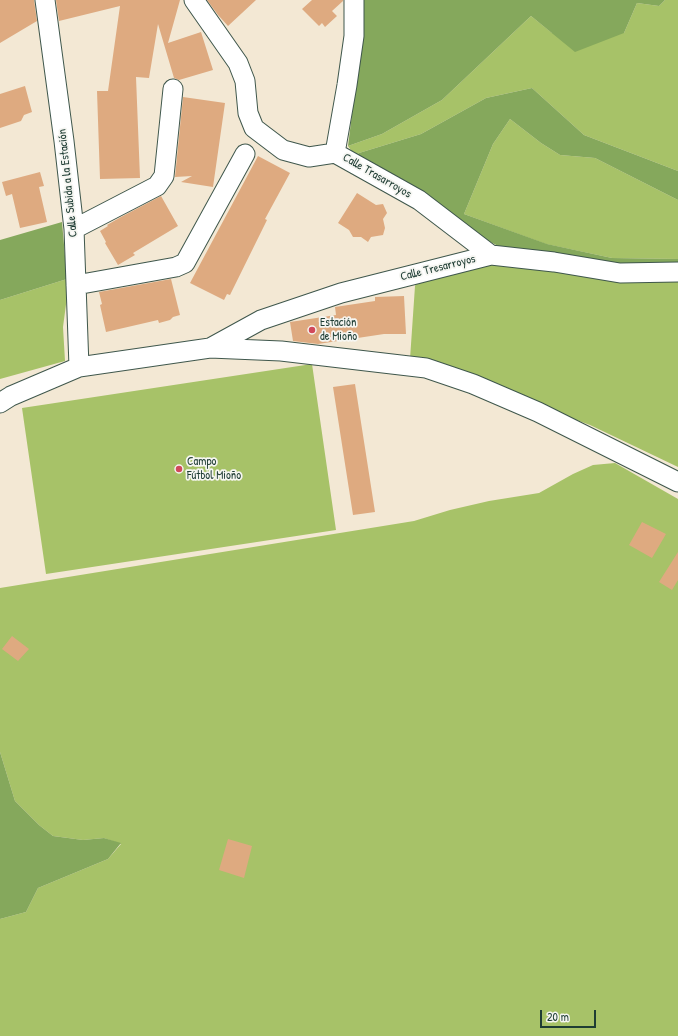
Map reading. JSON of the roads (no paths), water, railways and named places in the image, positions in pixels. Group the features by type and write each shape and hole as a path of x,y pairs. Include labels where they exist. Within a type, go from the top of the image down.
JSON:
{"street":[{"name":"Calle Subida a la Estación","path":"45,0 74,229 78,367"},
{"name":"Calle Trasarroyos","path":"194,0 238,63 245,81 248,113 254,128 283,150 309,157 335,152 419,200 491,255"},
{"path":"335,152 354,36 354,0"},
{"path":"74,229 157,186 164,176 173,89"},
{"path":"76,285 176,267 185,262 245,154"},
{"name":"Calle Tresarroyos","path":"210,348 261,320 341,293 491,255 554,262 620,273 678,272"},
{"path":"0,403 11,396 78,367 210,348 281,351 426,368 473,384 538,412 678,482"}],"place":[{"name":"Estación de Mioño","path":"312,330"},
{"name":"Campo Fútbol Mioño","path":"179,469"}]}
